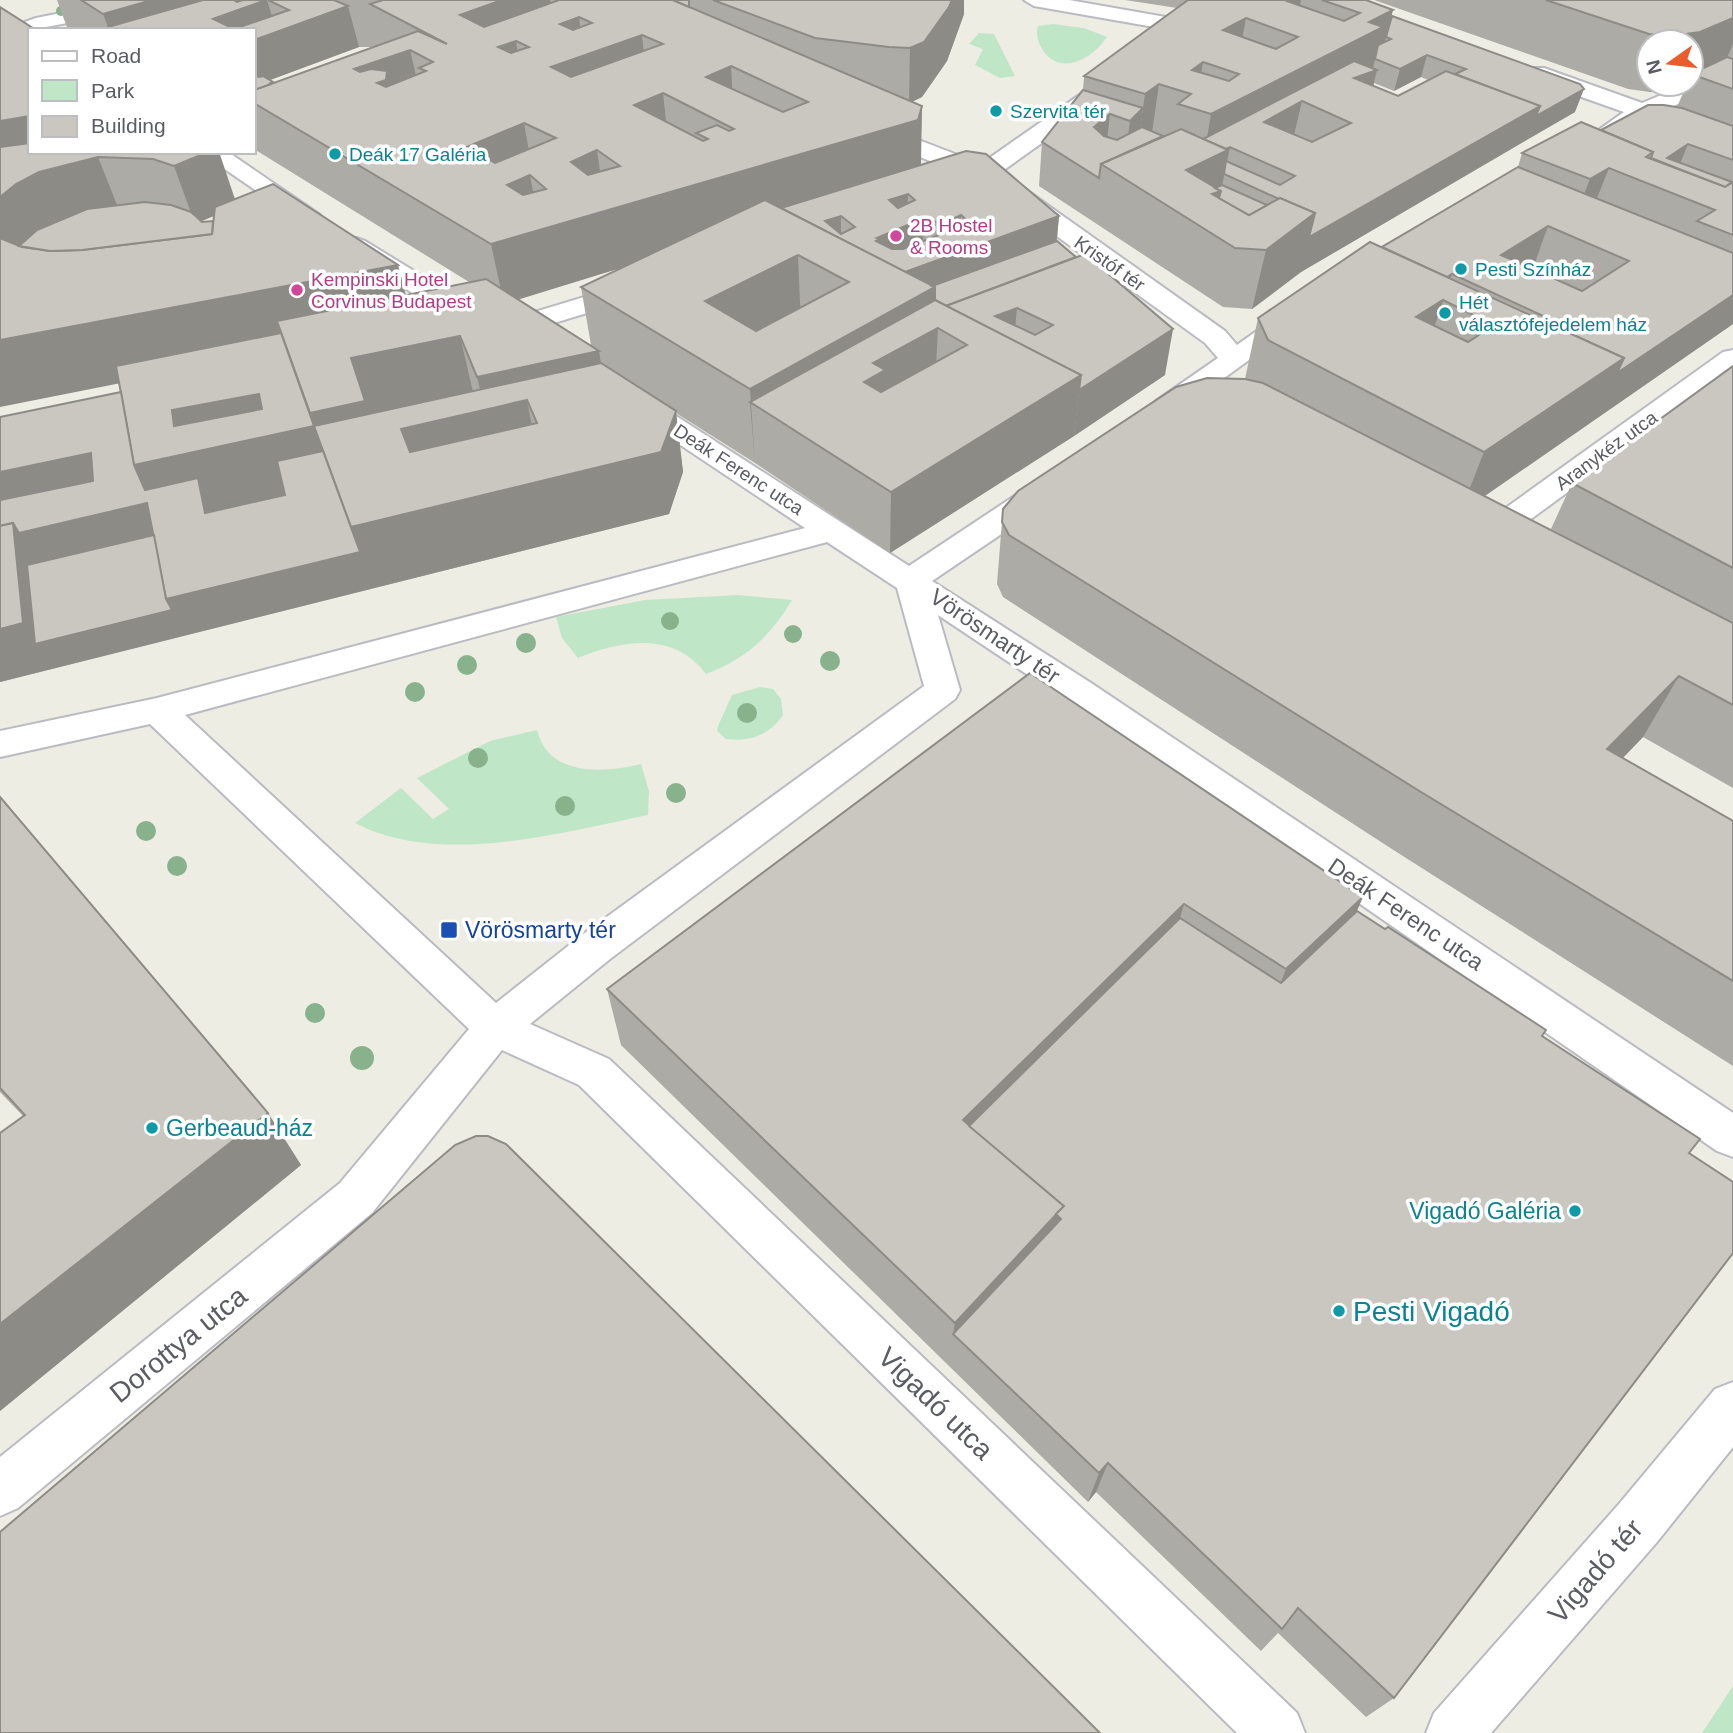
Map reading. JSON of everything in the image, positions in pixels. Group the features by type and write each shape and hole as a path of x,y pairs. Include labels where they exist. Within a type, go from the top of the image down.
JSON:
{"street":[{"path":"0,38 31,20 157,0"},
{"path":"1034,0 1203,22 1172,43"},
{"path":"1513,65 1733,144"},
{"path":"1585,143 1643,111 1733,72"},
{"path":"934,194 982,174 1120,77"},
{"name":"Kristóf tér","path":"855,122 1000,180 1013,193 1215,337 1234,359"},
{"path":"208,157 329,228 461,314 549,347"},
{"path":"454,341 508,330 654,283"},
{"path":"1139,425 1315,303"},
{"name":"Aranykéz utca","path":"1480,543 1733,358"},
{"name":"Deák Ferenc utca","path":"606,384 834,530"},
{"path":"1196,386 1224,401"},
{"name":"Vörösmarty tér","path":"911,580 1071,472"},
{"path":"0,744 157,710 834,530"},
{"name":"Vörösmarty tér","path":"834,530 1079,692"},
{"name":"Vörösmarty tér","path":"356,1198 495,1028 596,947 943,690 911,580"},
{"name":"Deák Ferenc utca","path":"1079,692 1306,867 1733,1137"},
{"path":"157,710 495,1028"},
{"name":"Vigadó utca","path":"495,1028 594,1072 1277,1733"},
{"name":"Dorottya utca","path":"0,1490 356,1198"},
{"name":"Vigadó tér","path":"1454,1733 1638,1522 1733,1407"}],"green space":[{"path":"1053,24 1084,28 1107,37 1086,57 1059,63 1044,52 1037,37 1038,26"},
{"path":"979,33 994,34 1015,76 1000,78 975,65 983,49 969,44"},
{"path":"738,595 792,600 766,636 733,662 706,674 693,660 663,645 629,644 578,658 562,638 556,617 645,600"},
{"path":"760,687 773,689 781,699 783,715 772,728 758,736 726,739 717,731 732,695"},
{"path":"537,730 543,745 565,764 595,770 641,764 649,791 648,815 539,837 462,845 424,843 388,836 355,823 401,788 433,819 449,809 417,778 490,741"},
{"path":"1733,1686 1733,1733 1702,1733"}],"building":[{"path":"81,0 152,0 103,14"},
{"path":"203,0 266,0 213,19 232,28 108,27"},
{"path":"268,0 334,0 348,6 256,39 256,28 237,28 289,10"},
{"path":"383,0 502,0 460,15 484,27 559,0 673,0 922,106 918,120 491,244 256,104 256,89 418,31 447,44 370,4","holes":["579,17 592,23 573,30 560,24","642,35 663,44 571,77 551,67","516,41 529,47 511,53 498,47","410,50 433,62 419,68 426,71 386,87 377,83 386,80 387,71 371,69 360,72 354,69","731,66 808,102 783,112 706,77","663,93 734,129 729,131 717,125 696,133 708,139 703,141 634,105","524,123 556,138 495,163 467,147","597,150 620,166 588,175 571,162","530,175 546,189 523,195 507,185"]},
{"path":"673,0 689,0 689,7"},
{"path":"713,0 952,0 924,42 910,48 815,38"},
{"path":"1188,0 1288,0 1344,21 1360,13 1322,0 1366,0 1393,10 1369,22 1383,27 1211,114 1178,104 1191,94 1159,84 1145,94 1084,76","holes":["1246,18 1298,37 1276,49 1223,30","1203,62 1239,74 1229,81 1192,70"]},
{"path":"1546,0 1733,0 1733,18 1705,30 1635,29"},
{"path":"0,7 33,28 28,28 28,116 0,121"},
{"path":"1392,16 1580,84 1584,89 1536,116 1540,106 1455,74 1466,69 1427,55 1400,69 1375,59 1378,45 1391,39 1386,37"},
{"path":"1727,57 1733,59 1733,89 1705,79 1705,67"},
{"path":"1354,61 1377,70 1354,78 1398,96 1446,71 1540,106 1309,237 1315,213 1224,174 1226,161 1280,185 1295,176 1230,147 1226,149 1203,139","holes":["1302,101 1351,123 1312,142 1264,122"]},
{"path":"256,76 263,76 273,82 256,89"},
{"path":"1083,90 1143,108 1130,121 1110,114 1094,127 1104,136 1117,140 1142,127 1163,136 1101,164 1099,178 1042,142"},
{"path":"1648,105 1682,108 1733,126 1733,160 1688,144 1667,158 1732,182 1725,187 1651,158 1653,152 1601,130"},
{"path":"1581,122 1653,152 1646,157 1725,187 1733,182 1733,235 1697,221 1715,210 1609,168 1590,179 1522,153"},
{"path":"1181,129 1228,150 1186,170 1221,191 1212,194 1249,215 1280,198 1315,213 1266,250 1235,248 1101,164"},
{"path":"28,143 28,154 203,154 174,166 153,159 98,157 39,172 16,184 0,197 0,147"},
{"path":"966,151 986,154 1059,216 905,272 781,208","holes":["908,194 915,200 898,208 889,200","961,215 970,223 903,249 892,249 876,241 880,239 877,238 924,218 942,224","841,216 855,227 841,234 825,221"]},
{"path":"1518,167 1733,253 1733,295 1617,373 1624,358 1558,328 1563,325 1452,274 1447,277 1382,247","holes":["1548,226 1629,261 1582,291 1501,255"]},
{"path":"273,184 398,265 0,340 0,237 22,247 50,251 82,250 212,234 215,207"},
{"path":"1222,185 1267,205 1249,215 1219,198 1221,191 1215,188"},
{"path":"765,200 935,287 750,389 581,287","holes":["798,255 849,282 756,331 705,301"]},
{"path":"145,202 171,205 191,212 202,222 213,221 212,234 82,250 50,251 19,246 37,230 87,209"},
{"path":"1057,241 1076,257 946,306 935,300 935,287 932,286"},
{"path":"1370,242 1624,358 1484,452 1268,340 1258,318","holes":["1443,300 1494,325 1468,342 1416,317"]},
{"path":"1085,254 1173,329 1079,390 1081,375 946,306","holes":["1017,308 1053,325 1035,335 995,316"]},
{"path":"486,279 599,351 477,377 460,336 351,358 365,401 310,413 277,321"},
{"path":"935,300 1081,375 891,492 750,402","holes":["938,328 967,345 881,392 864,382 885,370 873,363"]},
{"path":"281,333 314,426 134,465 116,366","holes":["259,394 262,409 174,426 172,410"]},
{"path":"601,363 676,411 661,452 351,527 314,426","holes":["527,400 537,423 410,452 401,429"]},
{"path":"1733,366 1733,568 1572,483"},
{"path":"1207,378 1245,379 1263,383 1733,623 1733,705 1679,676 1607,749 1733,821 1733,981 1421,792 1009,535 1002,522 1003,509 1018,491 1176,387"},
{"path":"121,392 134,465 145,490 198,478 205,513 285,495 277,461 323,451 360,552 166,599 147,503 19,533 13,523 0,526 0,500 93,481 91,453 0,472 0,417"},
{"path":"13,523 23,623 0,629 0,526"},
{"path":"154,535 166,599 172,610 35,644 27,565"},
{"path":"1030,673 1363,897 1286,969 1184,904 963,1120 1064,1206 955,1323 607,989"},
{"name":"Gerbeaud-ház","path":"0,797 268,1113 0,1324 0,1133 25,1115 0,1088"},
{"name":"Pesti Vigadó","path":"1357,911 1385,929 1388,927 1546,1030 1542,1036 1700,1139 1689,1153 1733,1182 1733,1253 1394,1698 1298,1608 1282,1629 1108,1463 1099,1473 953,1334 1061,1219 1056,1214 1064,1206 969,1126 1180,918 1281,983"},
{"path":"476,1136 488,1136 506,1144 1100,1733 0,1733 0,1532 455,1145"}],"place":[{"name":"Szervita tér","path":"996,111"},
{"name":"Deák 17 Galéria","path":"335,154"},
{"name":"2B Hostel & Rooms","path":"896,236"},
{"name":"Pesti Színház","path":"1461,269"},
{"name":"Kempinski Hotel Corvinus Budapest","path":"297,290"},
{"name":"Hét választófejedelem ház","path":"1445,313"},
{"name":"Vörösmarty tér","path":"449,930"},
{"name":"Gerbeaud-ház","path":"152,1128"},
{"name":"Vigadó Galéria","path":"1575,1211"},
{"name":"Pesti Vigadó","path":"1339,1311"}]}
